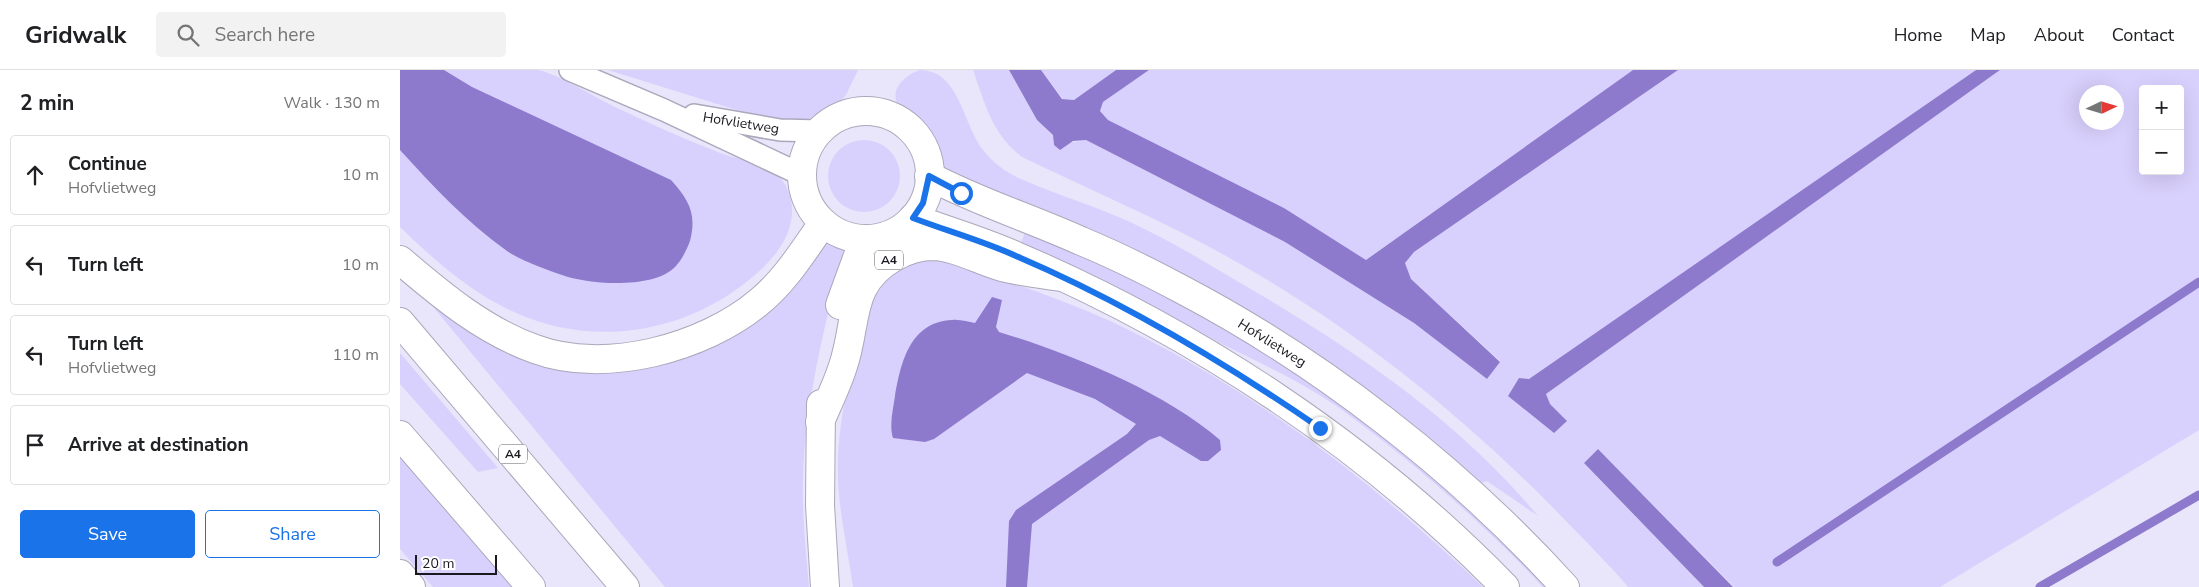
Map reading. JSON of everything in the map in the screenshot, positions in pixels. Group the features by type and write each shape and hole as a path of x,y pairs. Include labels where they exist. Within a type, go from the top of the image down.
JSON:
{"main road":[{"path":"869,112 890,116 916,136 926,155 929,176 923,203 913,218 891,234 864,239 842,234 823,223 810,206 802,175 807,151 819,132 828,124 847,114 869,112"},
{"name":"Hofvlietweg","path":"929,176 961,193 1081,241 1182,290 1300,360 1406,438 1486,508 1565,587"},
{"path":"913,218 1015,255 1062,277 1207,354 1320,428 1376,471 1505,587"},
{"path":"400,260 432,288 478,321 536,350 577,358 617,358 683,345 732,322 760,302 784,277 823,223"},
{"name":"A4","path":"825,587 820,505 822,383 841,298 864,239"},
{"name":"A4","path":"820,422 844,364 855,308 862,288 872,273 887,261 919,247 933,246 946,248 1003,267 1062,277"},
{"name":"A4","path":"400,322 625,587"},
{"path":"400,435 531,587"},
{"path":"400,574 411,587"}],"street":[{"name":"Hofvlietweg","path":"570,70 664,110 802,175"},
{"name":"Hofvlietweg","path":"664,110 780,130 819,132"}],"shaded area":[{"path":"400,70 538,70 554,75 613,106 695,143 763,166 781,178 789,192 792,211 791,222 784,242 763,268 729,295 671,322 640,329 608,332 576,330 545,323 514,312 482,295 453,274 400,227"},
{"path":"400,70 444,70 472,87 671,180 687,201 693,223 690,241 680,261 665,274 652,279 637,282 604,283 562,275 507,251 464,216 400,150"},
{"path":"608,70 858,70 846,95 835,107 803,122 769,120"},
{"path":"920,70 933,72 944,79 959,101 984,151 1001,167 1021,179 1117,216 1157,235 1211,265 1319,331 1398,385 1436,415 1506,480 1538,516 1487,481 1476,485 1407,427 947,172 927,134 916,120 899,107 896,101 897,89 900,84 914,72"},
{"path":"973,70 1009,70 1037,120 1053,135 1054,145 1086,140 1285,242 1414,323 1487,379 1500,361 1411,279 1405,263 1414,252 1678,70 1976,70 1529,380 1519,378 1508,396 1567,421 1550,404 1546,394 2000,70 2199,70 2199,430 1940,587 1734,587 1598,449 1584,463 1704,587 1628,587 1563,518 1490,447 1412,380 1371,349 1286,291 1215,250 1161,222 1022,157 1003,138 986,106"},
{"path":"1009,70 1041,70 1062,99 1074,100 1116,70 1149,70 1103,102 1100,111 1108,120 1284,208 1366,260 1633,70 1678,70 1414,252 1405,263 1411,279 1500,362 1487,379 1414,323 1285,242 1086,140 1073,141 1060,150 1054,145 1053,135 1037,120"},
{"path":"1041,70 1116,70 1074,100 1063,99"},
{"path":"1149,70 1633,70 1366,260 1284,208 1108,120 1100,111 1103,102"},
{"path":"1976,70 2000,70 1546,394 1550,404 1567,421 1554,433 1508,396 1519,378 1529,379"},
{"path":"864,140 878,143 890,150 897,162 900,176 897,190 890,202 878,209 864,212 850,209 838,202 831,190 828,176 831,162 838,150 850,143"},
{"path":"1027,227 1169,292 1373,423 1554,587 1543,587 1495,538 1445,492 1338,407 1294,380 1145,304 1020,246"},
{"path":"826,241 844,248 817,363 808,421 803,480 803,507 809,587 665,587 425,297 465,326 663,362"},
{"path":"929,259 952,261 1050,296 1108,320 1210,374 1259,405 1352,473 1441,548 1483,587 853,587 842,518 838,477 838,452 849,380 874,285 904,265"},
{"path":"992,297 1002,300 996,327 999,332 1086,363 1144,390 1197,422 1220,440 1221,450 1208,461 1201,461 1160,436 1149,440 1032,524 1027,587 1006,587 1009,521 1016,510 1127,434 1136,424 1095,399 1027,373 934,439 925,442 893,438 891,423 901,370 910,346 917,336 926,328 938,322 961,320 975,323"},
{"path":"400,353 498,468 478,472 400,384"},
{"path":"1598,449 1733,587 1704,587 1584,463"},
{"path":"400,452 512,582 512,587 433,587 400,549"}],"waterway":[{"path":"1777,562 2199,282"},
{"path":"2040,587 2199,495"}],"route":[{"path":"961,193 929,176 929,185 923,203 913,218 1015,255 1101,296 1207,354 1266,390 1320,428"}]}
